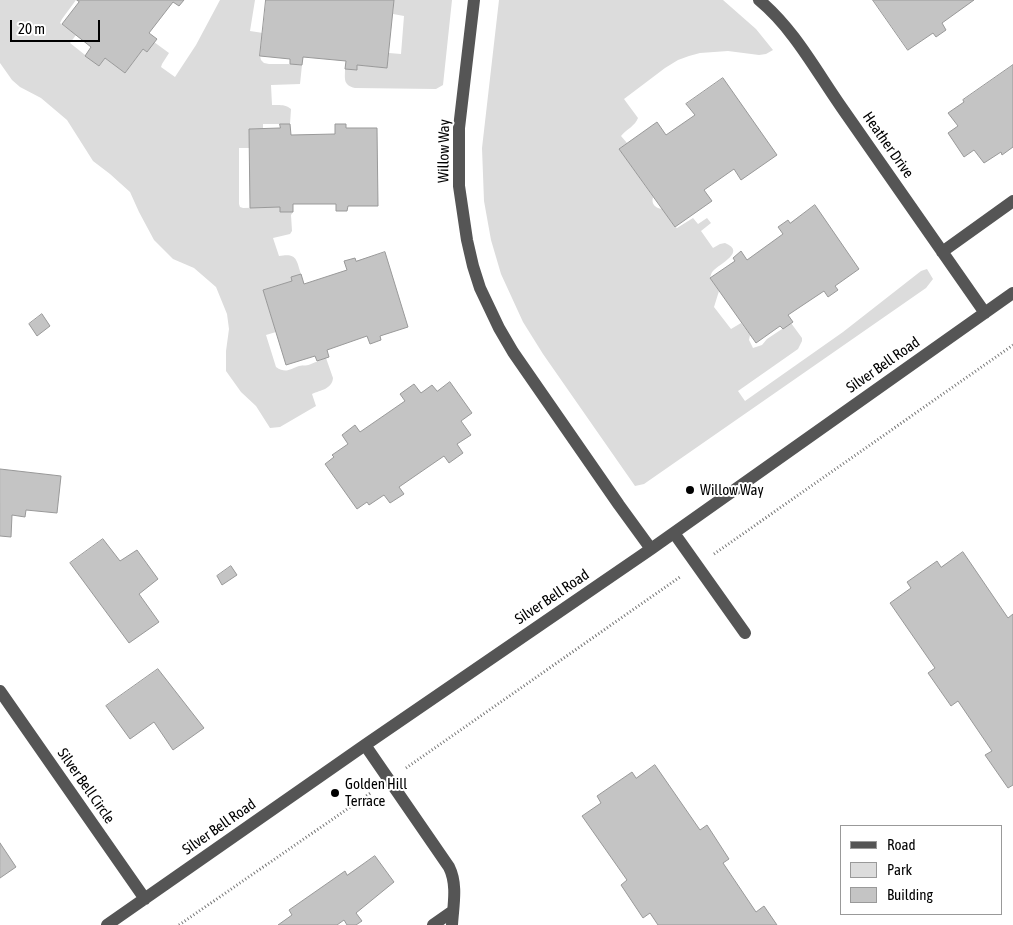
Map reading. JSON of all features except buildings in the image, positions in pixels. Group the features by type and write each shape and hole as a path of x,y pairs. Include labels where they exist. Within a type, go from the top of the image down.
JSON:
{"street":[{"name":"Willow Way","path":"474,0 459,128 458,186 473,266 480,288 513,352 651,549"},
{"name":"Heather Drive","path":"759,0 783,23 797,42 836,101 985,313"},
{"path":"942,252 1013,201"},
{"name":"Silver Bell Road","path":"107,925 674,533 1013,293"},
{"path":"674,533 745,633"},
{"name":"Silver Bell Circle","path":"0,691 145,899"},
{"path":"365,745 449,867 452,874 454,894 452,925"},
{"path":"433,925 453,912"}],"path":[{"path":"179,925 1013,344"}],"green space":[{"path":"0,0 76,0 60,23 76,35 70,43 99,66 105,58 125,73 143,49 147,52 154,42 169,53 161,67 175,77 196,45 220,0 255,0 250,31 263,33 261,60 269,64 302,65 300,84 271,85 272,105 289,107 291,109 290,124 263,124 263,128 249,129 250,148 239,148 239,204 243,208 280,207 293,212 291,215 292,231 290,234 273,238 279,256 293,256 301,274 291,277 292,281 263,290 276,332 266,335 276,367 279,369 288,370 310,365 326,358 333,378 331,385 312,394 316,406 280,427 270,428 256,406 241,392 226,371 229,329 227,314 216,287 194,268 173,259 154,240 130,192 93,161 67,120 41,98 20,87 12,80 0,63"},
{"path":"394,0 452,0 443,85 436,89 355,88 348,85 346,81 345,69 357,70 357,65 387,68 389,53 401,54 404,16 393,14"},
{"path":"499,0 723,0 756,29 773,50 759,55 728,51 700,53 678,60 665,68 624,99 638,118 621,136 627,143 619,149 653,197 654,205 662,209 675,227 677,228 693,218 698,224 707,218 711,223 701,231 713,248 725,243 731,246 733,250 730,258 711,273 710,278 719,291 714,307 731,329 741,323 750,335 749,340 753,348 762,345 767,339 791,323 802,338 798,349 738,391 745,401 843,332 921,271 927,269 933,279 926,288 644,484 635,486 543,354 523,322 501,274 491,240 484,201 482,148"}],"place":[{"name":"Willow Way","path":"690,490"},
{"name":"Golden Hill Terrace","path":"335,793"}]}
